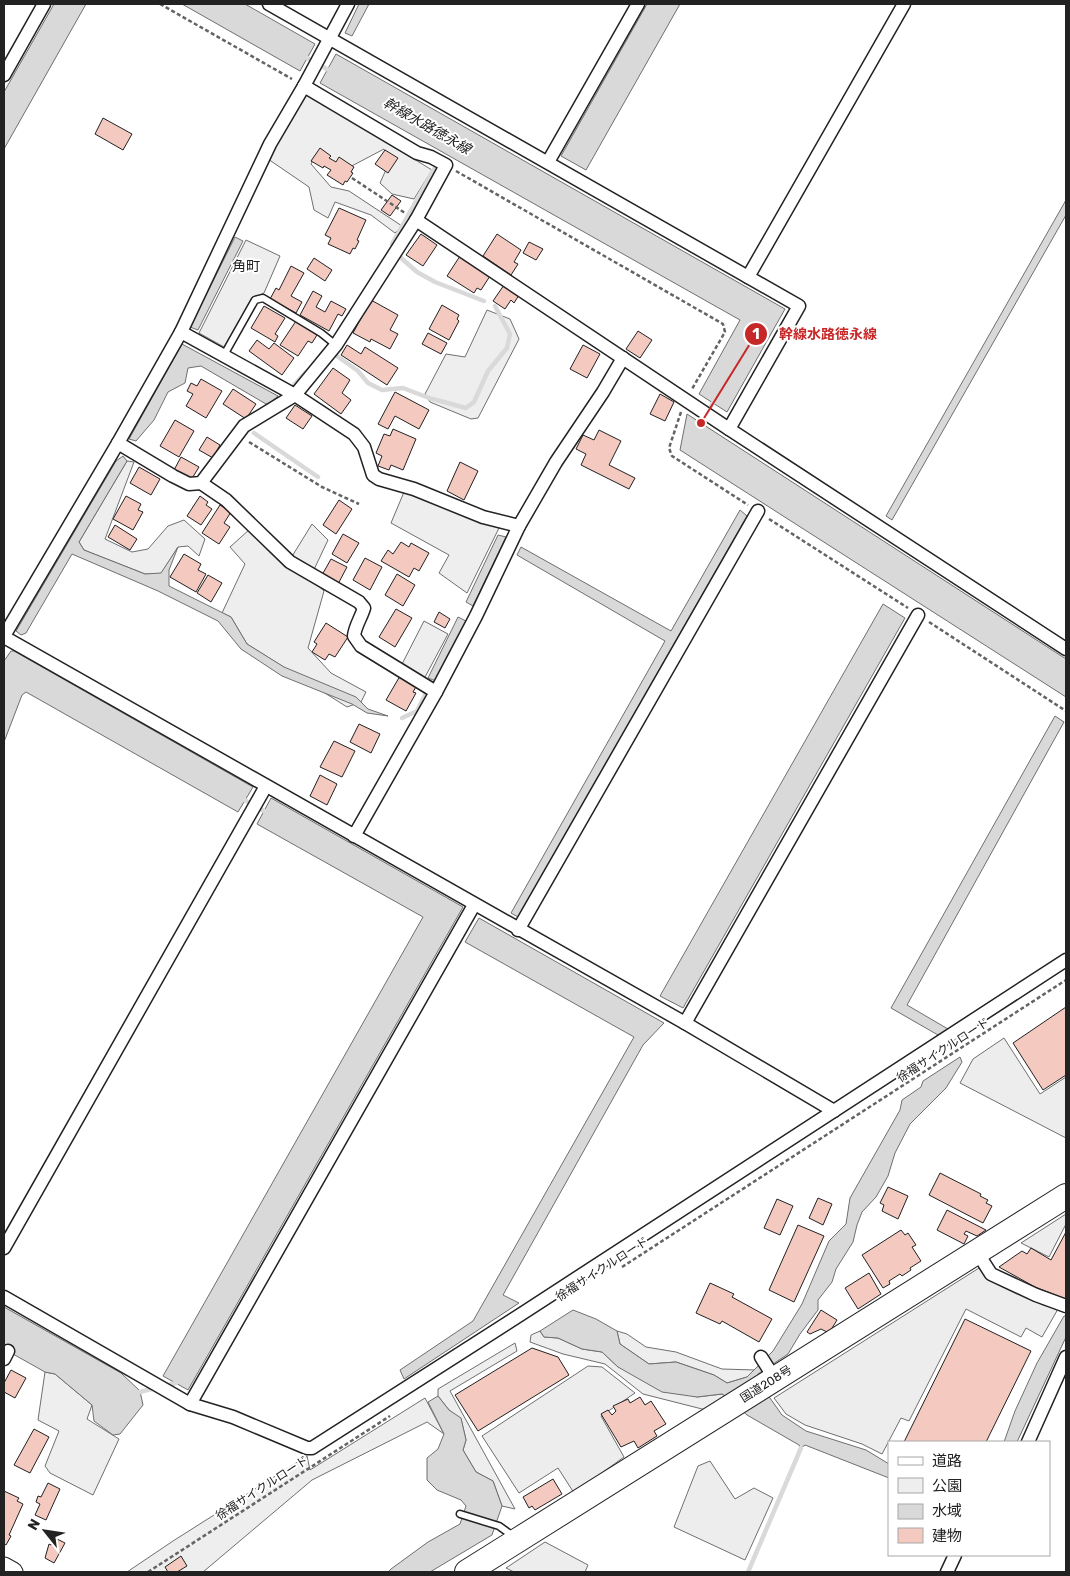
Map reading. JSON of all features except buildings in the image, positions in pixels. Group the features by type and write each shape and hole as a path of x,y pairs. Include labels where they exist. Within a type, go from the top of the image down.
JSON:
{"highway":[{"name":"国道208号","path":"467,1572 772,1375 977,1252 1066,1196"}],"main road":[{"path":"4,1567 13,1572"}],"street":[{"path":"4,75 44,4"},
{"path":"268,4 798,306 730,429"},
{"path":"348,4 320,58 270,144 181,332 4,637 684,1023 834,1111"},
{"path":"548,162 638,4"},
{"path":"748,277 904,4"},
{"path":"201,483 244,426 295,395 336,345 411,217 446,165 431,157 417,153 304,86"},
{"path":"411,217 700,410 1066,649"},
{"path":"181,332 295,395 354,434 364,447 373,475 379,479 414,489 483,517 519,526"},
{"path":"354,836 436,692 476,616 519,526 556,462 603,392 623,358"},
{"path":"118,443 189,484 201,483 226,500 290,562 359,602 364,608 354,636 362,646 436,692"},
{"path":"518,930 758,511"},
{"path":"684,1023 918,615"},
{"path":"4,1248 266,786"},
{"path":"190,1404 474,905"},
{"path":"4,1297 190,1404 233,1417 306,1448 312,1448 1066,960"},
{"path":"977,1252 991,1274 1036,1295 1066,1306"},
{"path":"761,1357 772,1375"},
{"path":"1028,1441 1066,1357"},
{"path":"947,1572 955,1556"}],"lane":[{"path":"224,355 255,300 263,298 321,333 336,345"},
{"path":"460,1514 499,1526 519,1540"}],"path":[{"path":"160,4 304,86"},
{"path":"446,165 723,324 725,332 685,400 669,448 672,456 1066,711"},
{"path":"352,178 411,217"},
{"path":"237,435 322,487 359,504"},
{"name":"徐福サイクルロード","path":"616,1270 1066,980"},
{"name":"徐福サイクルロード","path":"148,1572 391,1415"}],"green space":[{"path":"307,94 432,170 414,199 392,194 380,183 389,163 384,149 346,169 317,153 311,164 331,187 349,191 402,226 395,233 371,215 335,202 328,218 314,210 309,187 268,159"},
{"path":"246,240 280,256 264,293 252,298 224,347 199,333"},
{"path":"487,310 510,319 519,339 478,418 471,419 430,402 425,394 446,354 465,357"},
{"path":"127,461 134,462 105,539 132,552 148,549 168,526 184,520 205,539 199,556 188,546 178,547 161,574 145,574 84,550 79,542"},
{"path":"404,492 499,528 467,593 439,573 449,555 391,523"},
{"path":"312,524 328,540 310,578 324,591 308,648 331,673 366,692 361,702 347,707 247,644 231,617 222,613 245,564 230,547 250,529 291,558"},
{"path":"424,621 448,634 424,679 401,666"},
{"path":"540,1331 544,1337 558,1338 582,1349 602,1352 618,1367 697,1397 722,1394 727,1397 706,1410 643,1394 605,1364 563,1354 530,1342 531,1335"},
{"path":"617,1331 627,1334 646,1347 676,1352 722,1369 755,1370 747,1377 727,1383 714,1375 676,1362 649,1364 620,1344"},
{"path":"515,1343 517,1351 450,1391 515,1509 502,1506 493,1481 476,1472 463,1450 466,1440 461,1419 449,1410 438,1396 438,1389"},
{"path":"45,1372 55,1374 92,1405 87,1419 119,1439 93,1495 50,1473 45,1466 59,1431 38,1420"},
{"path":"425,1398 444,1434 427,1422 312,1480 203,1572 127,1572 307,1456 310,1470"}],"shaded area":[{"path":"1004,1038 1040,1094 1066,1077 1066,1138 960,1083 973,1059"},
{"path":"1066,1214 1066,1224 1049,1257 1021,1243"},
{"path":"979,1268 988,1276 1043,1305 1058,1309 1042,1337 1026,1328 1021,1337 966,1309 909,1421 901,1418 882,1454 862,1444 805,1425 786,1414 774,1398"},
{"path":"588,1366 602,1367 635,1393 601,1416 624,1457 574,1493 558,1468 519,1493 482,1436"},
{"path":"710,1461 735,1499 754,1488 773,1498 745,1560 674,1527 698,1466"},
{"path":"545,1542 588,1565 585,1572 514,1572 506,1568"}],"water":[{"path":"54,4 86,4 4,149 4,92"},
{"path":"182,4 245,4 315,44 300,71"},
{"path":"359,4 369,4 352,36 345,33"},
{"path":"647,4 680,4 586,170 561,156"},
{"path":"336,54 785,309 727,412 699,394 740,320 320,83"},
{"path":"1066,200 1066,215 892,520 886,516"},
{"path":"235,237 243,241 198,330 190,327"},
{"path":"182,344 278,396 269,404 266,404 201,366 188,368 185,383 168,392 154,420 136,441 129,439"},
{"path":"687,414 1066,659 1066,697 680,450"},
{"path":"123,456 127,461 79,542 84,550 145,574 161,573 178,547 169,570 169,586 231,617 247,644 284,667 356,697 368,709 388,716 367,713 352,704 282,676 241,649 218,621 158,591 72,554 26,633 21,635 16,631 116,461"},
{"path":"740,510 747,516 518,917 511,913 665,641 517,555 521,547 671,631"},
{"path":"498,535 506,537 473,606 466,602"},
{"path":"883,604 905,618 683,1008 660,996"},
{"path":"458,617 466,621 436,681 428,678"},
{"path":"11,651 253,787 238,812 26,692 22,695 4,742 4,661"},
{"path":"1055,716 1064,722 907,1005 948,1029 938,1035 891,1008"},
{"path":"271,798 463,907 188,1390 163,1376 423,917 257,824"},
{"path":"479,918 664,1023 643,1045 503,1295 519,1303 404,1379 400,1370 473,1321 634,1037 465,942"},
{"path":"960,1057 962,1062 946,1088 910,1124 895,1153 888,1176 876,1197 862,1212 853,1242 836,1269 832,1282 818,1300 818,1310 788,1354 758,1374 758,1381 782,1415 806,1431 866,1450 888,1463 888,1478 805,1445 801,1448 799,1445 747,1415 722,1394 697,1397 662,1392 618,1367 602,1352 582,1349 558,1338 544,1337 540,1331 573,1310 596,1319 617,1331 620,1344 649,1364 676,1362 714,1375 727,1383 747,1377 773,1351 802,1304 829,1241 846,1224 850,1198 900,1110 902,1100 921,1087 923,1081"},
{"path":"4,1307 121,1373 140,1391 143,1405 120,1434 113,1435 94,1421 92,1405 55,1374 45,1372 13,1354 4,1343"},
{"path":"1064,1316 1066,1316 1066,1337 1017,1441 1004,1441 1015,1411 1037,1363"},
{"path":"438,1396 449,1410 461,1418 466,1440 463,1450 476,1472 493,1481 502,1506 492,1535 430,1572 388,1572 428,1542 460,1524 466,1506 461,1500 437,1490 427,1480 427,1458 438,1449 444,1434 428,1402"}],"waterway":[{"name":"幹線水路徳永線","path":"304,56 332,72"},
{"path":"392,244 434,169"},
{"path":"400,257 417,272 435,282 484,301"},
{"path":"337,356 358,371 368,383 382,390 403,388 429,398 466,408 474,402 488,371 507,348 510,334 495,306"},
{"path":"294,385 305,373"},
{"name":"幹線水路徳永線","path":"699,427 715,399"},
{"path":"254,433 318,477"},
{"path":"402,718 417,711 427,691"},
{"path":"241,798 269,814"},
{"path":"165,1386 176,1383 179,1378"},
{"path":"136,1393 155,1388"},
{"path":"748,1572 801,1448"}],"place":[{"name":"幹線水路徳永線","path":"701,423"}],"district":[{"name":"角町","path":"246,266"}]}
